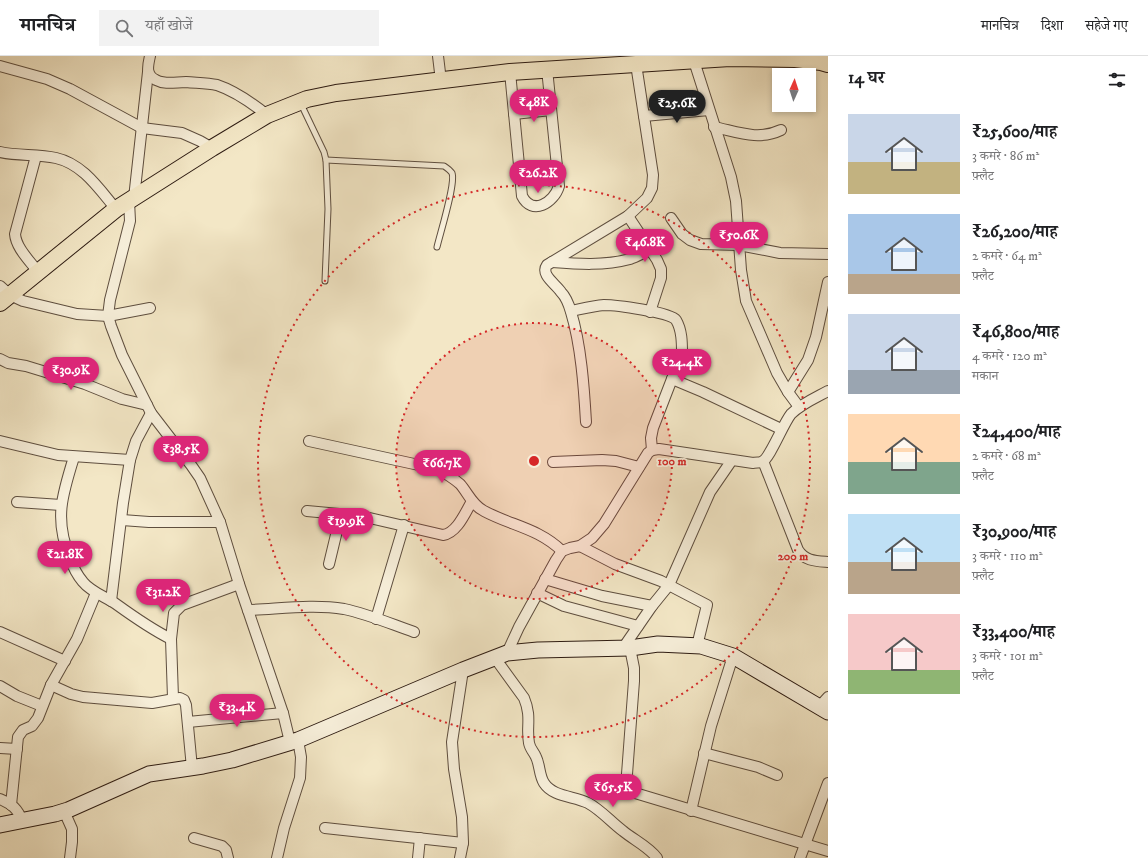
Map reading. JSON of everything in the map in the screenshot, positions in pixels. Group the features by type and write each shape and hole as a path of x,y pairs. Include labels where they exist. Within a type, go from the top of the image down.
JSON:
{"main road":[{"path":"3,295 38,272 126,203 267,115 300,102 336,93 510,72 636,64 694,58 795,59 828,64"}],"street":[{"path":"150,56 142,128 126,203 130,221 126,241 114,279 108,316 122,355 149,409 200,478 220,522 239,584 283,713 301,758 300,778 284,828 277,858"},
{"path":"438,56 441,81"},
{"path":"694,58 714,127 731,177 736,200 741,270 746,302 777,373 799,407"},
{"path":"586,422 584,386 576,332 570,311 562,293 545,272 545,268 547,265 628,216 647,198 652,188 653,175 636,64"},
{"path":"0,66 47,79 70,89 104,106 142,128 182,133 212,148"},
{"path":"510,72 522,196 525,202 532,206 541,206 553,198 557,193 559,186 547,70"},
{"path":"148,72 150,76 156,80 165,83 184,82 216,85 234,92 252,103 267,115"},
{"path":"514,114 551,110"},
{"path":"644,116 709,110"},
{"path":"714,127 764,136 782,130"},
{"path":"0,152 56,158 71,163 93,182 126,203"},
{"path":"36,156 15,234 15,240 38,272"},
{"path":"628,216 657,260 661,269 661,278 650,312"},
{"path":"671,218 682,234 690,240 701,244 739,245 780,253 828,254"},
{"path":"552,262 593,264 614,262 631,259 650,250"},
{"path":"788,392 808,360 816,337 828,282"},
{"path":"3,295 77,314 108,316 150,308"},
{"path":"570,311 603,305 614,305 672,317 676,321 680,332 682,353 653,428 651,438 652,450"},
{"path":"0,359 85,384 149,409"},
{"path":"672,379 782,429"},
{"path":"501,655 519,627 562,551 580,546 592,538 604,524 648,453 652,450 659,449 753,463 763,461 768,456 790,415 799,407 828,391"},
{"path":"111,601 130,460 149,409"},
{"path":"0,441 33,450 74,457 130,460"},
{"path":"309,441 437,469 460,484 472,501 484,511 542,535 553,542 562,551"},
{"path":"74,457 65,486 60,521 62,538 74,568 84,583 96,593 111,601 144,624 171,639"},
{"path":"553,462 602,460 616,461 639,467"},
{"path":"732,460 710,492 669,585 638,626 627,648 634,668 627,774 628,787 636,793 691,811 828,851"},
{"path":"763,461 801,555 808,559 828,562"},
{"path":"307,511 361,516 438,534 449,534 454,531 472,501"},
{"path":"17,502 61,506"},
{"path":"329,564 341,514"},
{"path":"122,520 149,522 220,522"},
{"path":"376,619 404,525"},
{"path":"580,546 615,564 640,572 669,585 707,605 697,646"},
{"path":"545,579 602,596 652,606"},
{"path":"173,698 171,639 174,613 182,605 239,584"},
{"path":"11,805 20,733 35,724 51,685 76,639 96,593"},
{"path":"538,593 564,606 638,626"},
{"path":"248,610 326,607 344,609 414,632"},
{"path":"0,632 65,661"},
{"path":"0,825 64,811 89,802 149,774 192,768 232,760 294,741 501,655 538,650 627,648 658,644 697,646 733,656 825,705"},
{"path":"501,655 527,706 529,718 529,746 537,759 545,784 554,792 581,800 599,810 624,832 647,848 656,858"},
{"path":"691,811 711,726 733,656"},
{"path":"460,858 463,843 462,817 454,769 452,742 462,670"},
{"path":"51,685 71,694 103,700 152,703 166,701 173,698 180,698 184,700 186,705 192,768"},
{"path":"0,686 17,696 42,706"},
{"path":"188,722 283,713"},
{"path":"0,748 17,749"},
{"path":"704,753 758,767 778,775"},
{"path":"800,858 828,783"},
{"path":"0,799 11,805 19,812 22,821"},
{"path":"64,811 72,829 70,858"},
{"path":"325,828 463,843"},
{"path":"194,838 222,846 226,850 228,858"},
{"path":"418,858 420,838"}],"lane":[{"path":"300,102 324,152 326,160 328,209 325,281"},
{"path":"326,160 444,166 449,169 452,173 453,179 437,247"}]}
